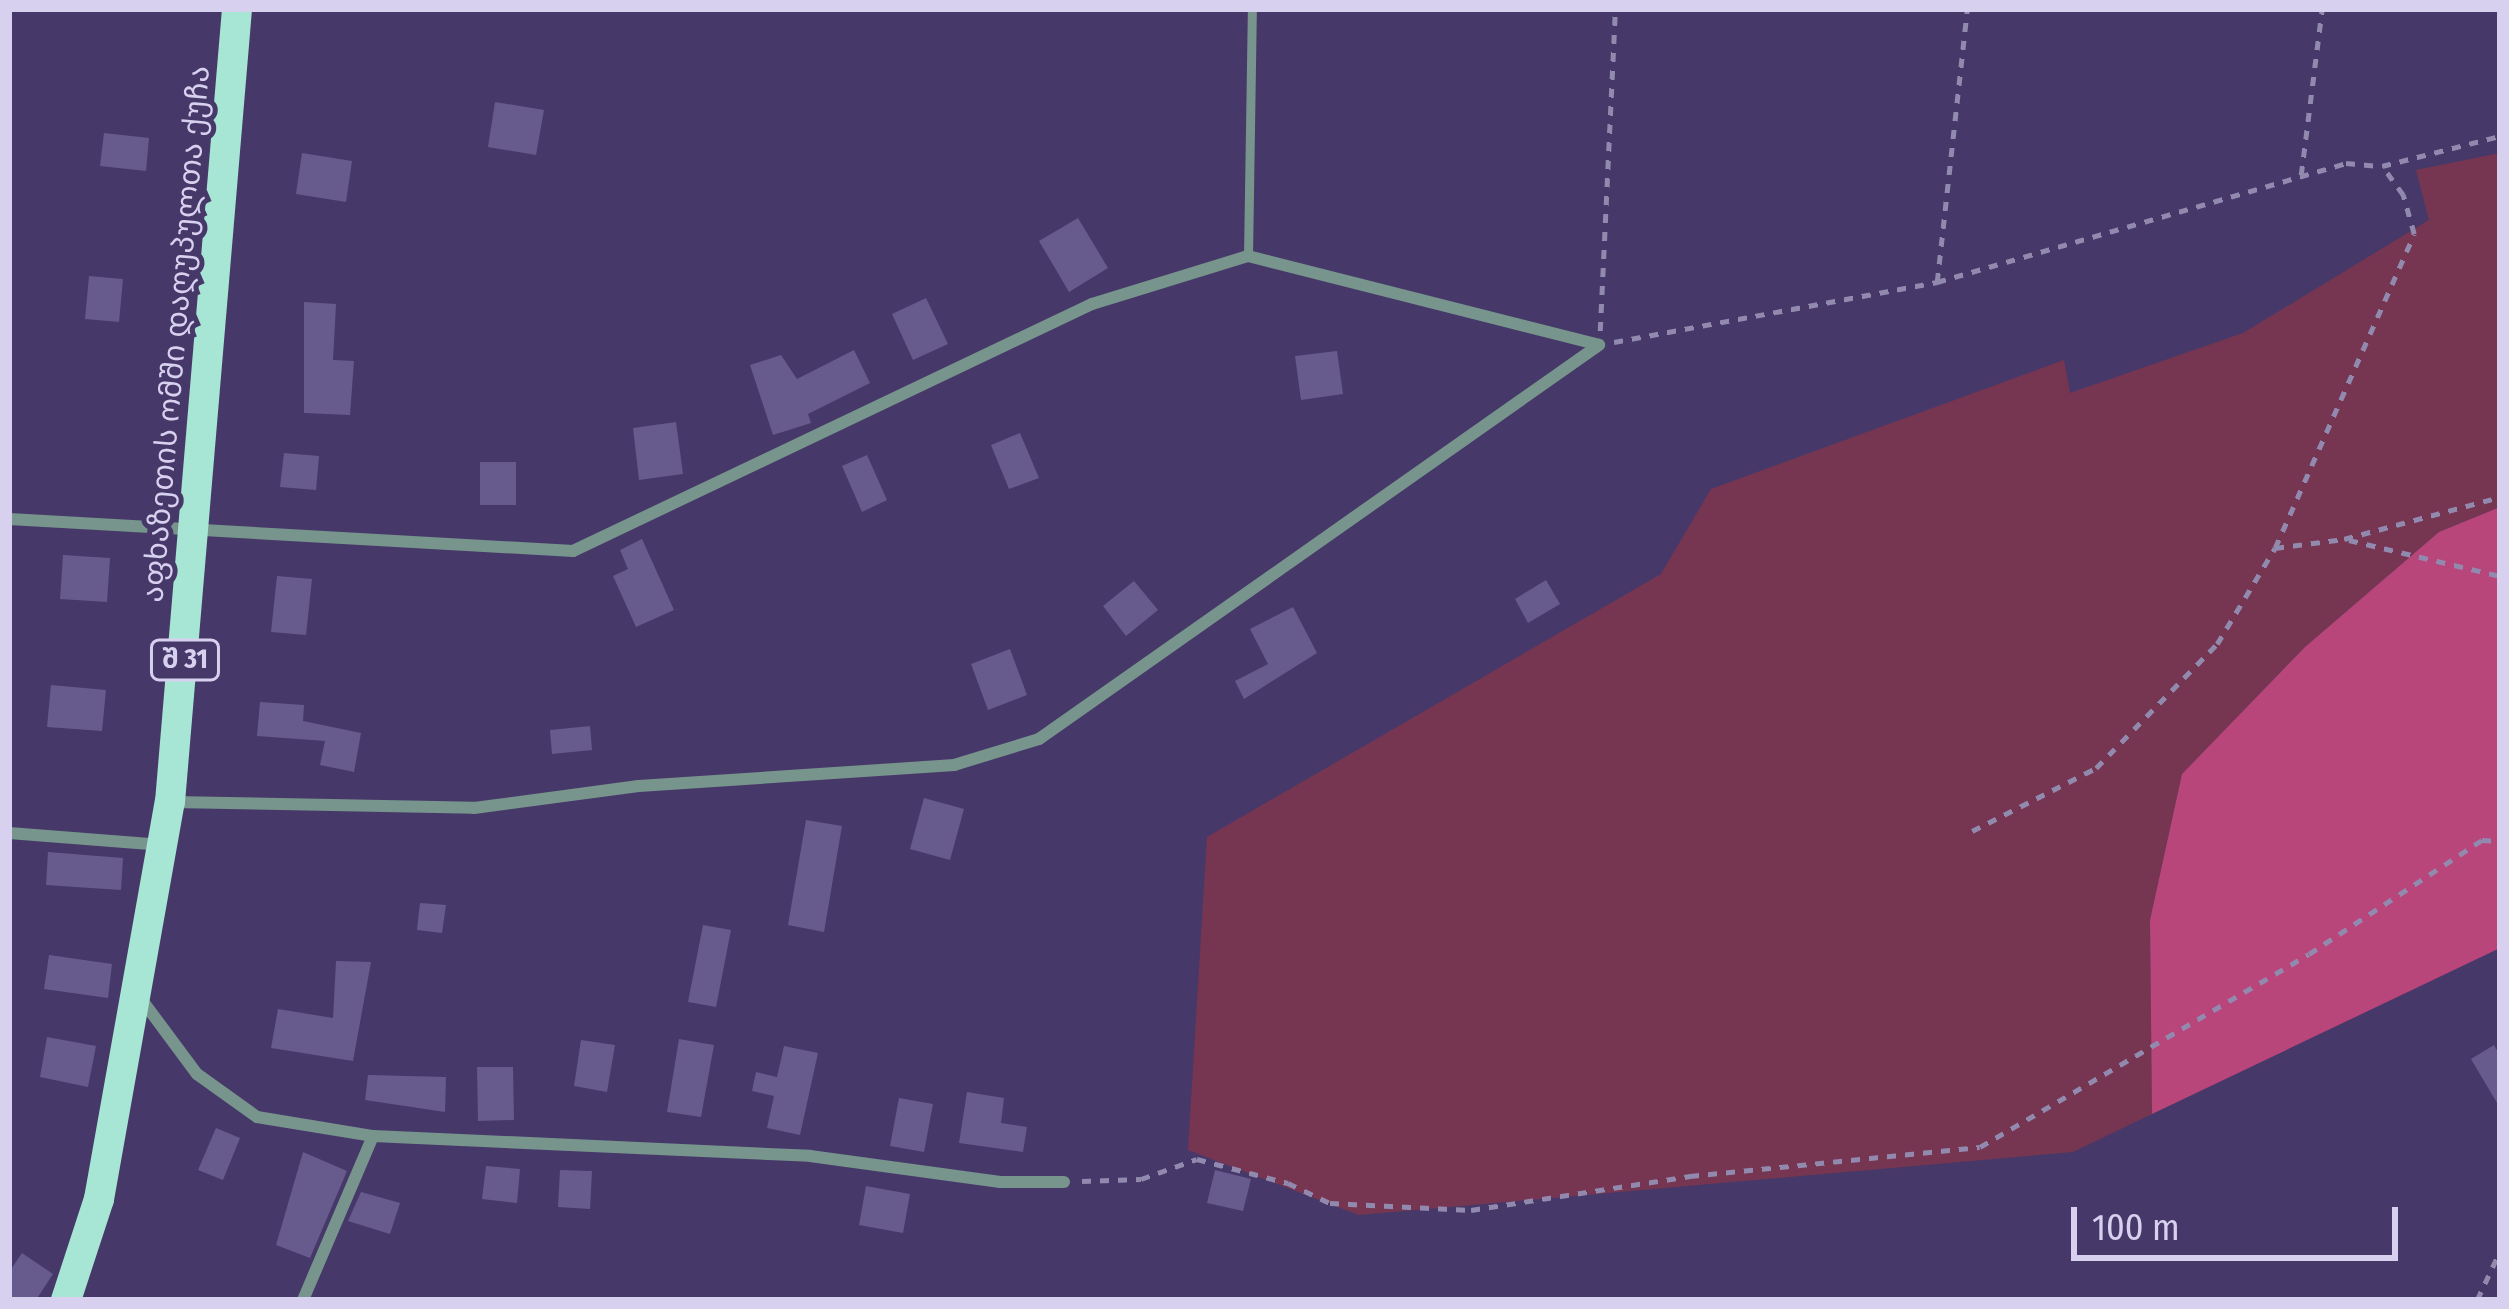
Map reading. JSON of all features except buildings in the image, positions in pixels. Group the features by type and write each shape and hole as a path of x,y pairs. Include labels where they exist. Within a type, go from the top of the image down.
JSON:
{"main road":[{"name":"აფხაზეთის ომში დაღუპულთა ქუჩა","path":"65,1300 99,1199 170,802 198,532 237,9"}],"street":[{"path":"9,519 573,551 1092,304 1248,256 1599,345"},
{"path":"170,802 496,806 639,786 954,765 1040,739 1599,345"},
{"path":"9,833 164,845"},
{"path":"138,995 196,1074 256,1117 373,1136 810,1156 1000,1182 1064,1182"},
{"path":"303,1300 373,1136"}],"lane":[{"path":"1248,256 1252,9"}],"path":[{"path":"1615,9 1599,345 1937,282 2346,163 2382,166 2500,136"},
{"path":"1937,282 1967,9"},
{"path":"2301,175 2322,9"},
{"path":"1972,831 2096,768 2162,709 2217,644 2275,548 2414,235 2403,195 2382,166"},
{"path":"2275,548 2344,539 2500,497"},
{"path":"2344,539 2500,575"},
{"path":"1064,1182 1141,1179 1197,1160 1288,1183 1330,1203 1471,1210 1690,1176 1980,1147 2309,954 2482,840 2500,841"},
{"path":"2477,1300 2500,1251"}],"shaded area":[{"path":"2500,153 2500,507 2439,532 2305,647 2182,774 2150,920 2152,1114 2073,1152 1359,1215 1188,1150 1207,837 1661,574 1711,489 2064,360 2070,393 2243,333 2429,220 2416,170"},
{"path":"2500,507 2500,948 2152,1114 2150,920 2182,774 2305,647 2439,532"}]}
